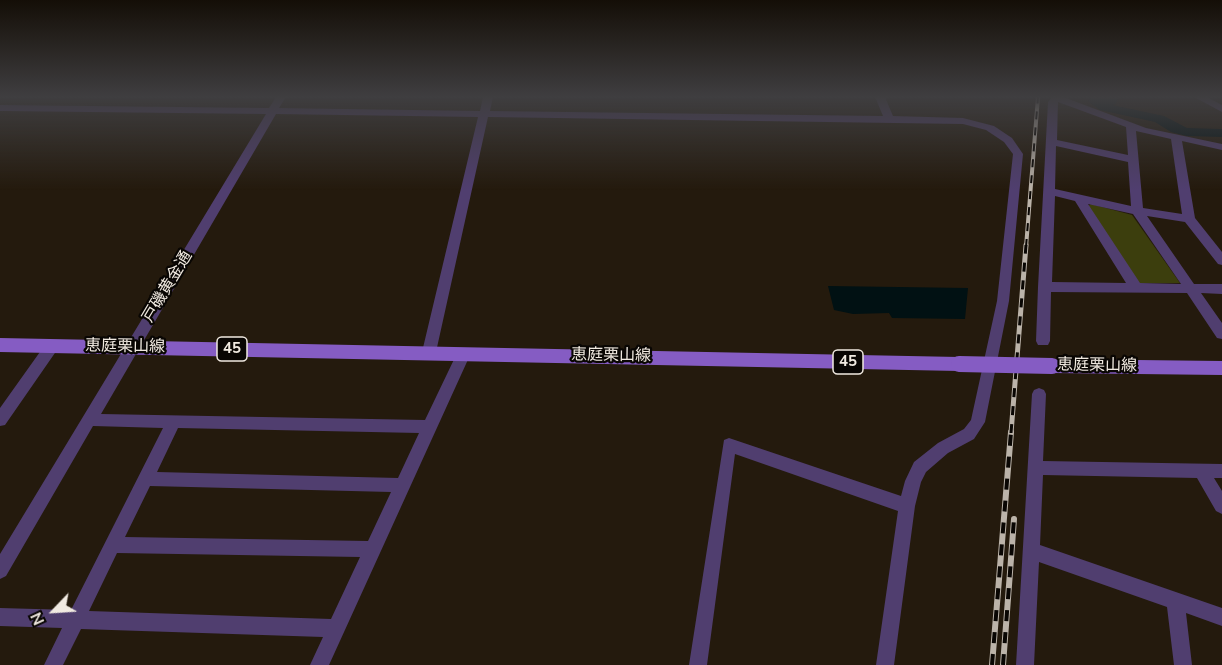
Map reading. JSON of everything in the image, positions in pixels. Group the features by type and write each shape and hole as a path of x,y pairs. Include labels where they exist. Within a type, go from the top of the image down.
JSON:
{"main road":[{"name":"恵庭栗山線","path":"0,345 1222,368"}],"street":[{"name":"戸磯黄金通","path":"0,570 262,128"},
{"path":"429,352 481,128"},
{"path":"885,665 907,506 913,481 920,467 936,452 969,434 978,422 1002,301 1018,154 1008,140 986,128"},
{"path":"1043,341 1052,128"},
{"path":"1131,128 1137,211 1222,334"},
{"path":"1139,128 1222,147"},
{"path":"1176,137 1189,219 1222,261"},
{"path":"1052,142 1134,160"},
{"path":"1049,191 1137,211 1189,219"},
{"path":"1079,198 1136,288"},
{"path":"1044,287 1222,289"},
{"path":"1,417 52,346"},
{"path":"319,665 464,353"},
{"path":"1025,665 1039,394"},
{"path":"89,420 429,427"},
{"path":"53,665 174,421"},
{"path":"698,665 729,445 907,506"},
{"path":"1035,468 1222,471"},
{"path":"1201,470 1222,506"},
{"path":"145,479 402,485"},
{"path":"113,545 371,549"},
{"path":"1032,551 1222,617"},
{"path":"1175,600 1183,665"},
{"path":"0,617 336,627"}],"shaded area":[{"path":"1091,204 1132,215 1180,283 1139,283 1088,206"},
{"path":"828,286 968,288 965,319 892,318 889,313 853,314 834,310"}],"waterway":[{"path":"1174,128 1187,132 1222,133"}],"railway":[{"path":"1026,247 1036,128"},
{"path":"1011,433 1026,245"},
{"path":"992,665 1011,432"},
{"path":"1003,665 1014,519"}]}
